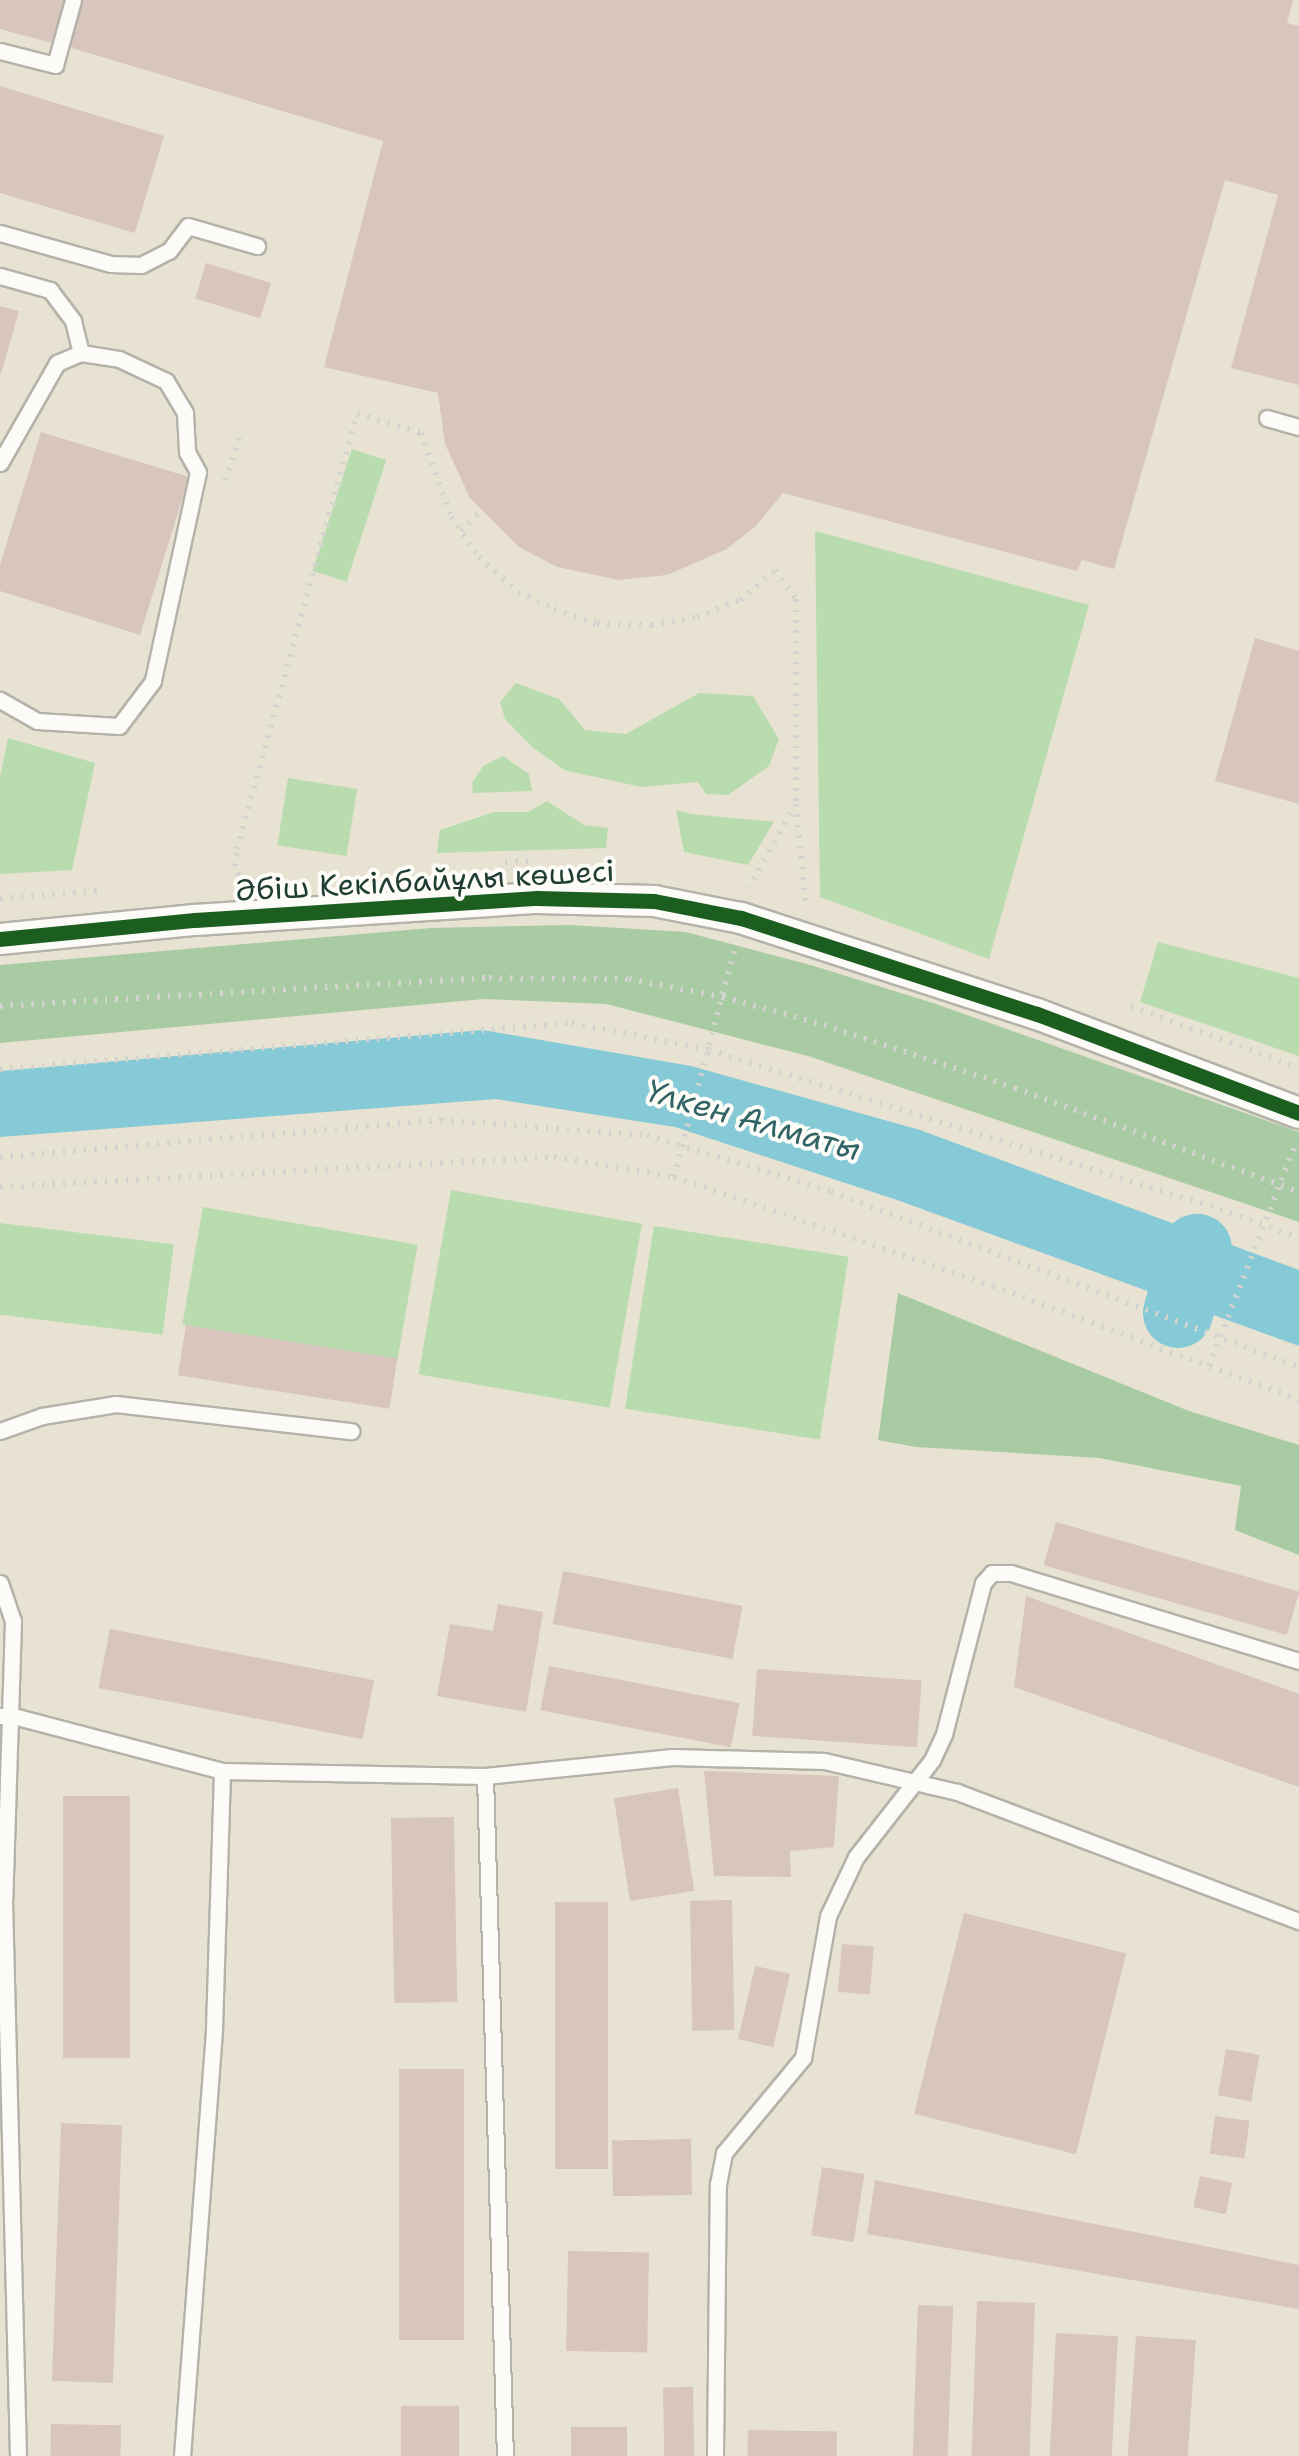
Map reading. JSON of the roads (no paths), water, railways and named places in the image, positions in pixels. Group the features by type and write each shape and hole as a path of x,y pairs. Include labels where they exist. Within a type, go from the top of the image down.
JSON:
{"street":[{"name":"Әбіш Кекілбайұлы көшесі","path":"0,939 196,920 536,898 654,900 741,918 1037,1014 1299,1112"}],"lane":[{"path":"0,51 54,65 73,0"},
{"path":"0,232 111,264 142,264 169,251 188,226 257,246"},
{"path":"0,276 50,290 74,322 81,353"},
{"path":"0,464 57,363 81,353 119,358 166,381 185,413 187,452 198,472 154,680 119,726 37,721 0,700"},
{"path":"1267,418 1299,427"},
{"path":"0,1430 42,1416 116,1404 352,1431"},
{"path":"714,2456 718,2184 724,2153 803,2058 828,1916 856,1857 932,1760 944,1734 979,1589 992,1573 1011,1573 1299,1661"},
{"path":"0,1583 13,1620 4,1900 8,2369 18,2456"},
{"path":"7,1716 222,1772 485,1776 672,1757 824,1761 957,1792 1299,1921"},
{"path":"182,2456 214,2028 222,1772"},
{"path":"485,1776 505,2456"}],"water":[{"name":"Үлкен Алматы","path":"483,1030 691,1066 920,1130 1299,1270 1299,1346 900,1201 675,1127 496,1099 0,1137 0,1071"}],"waterway":[{"path":"1178,1313 1197,1249"}]}
